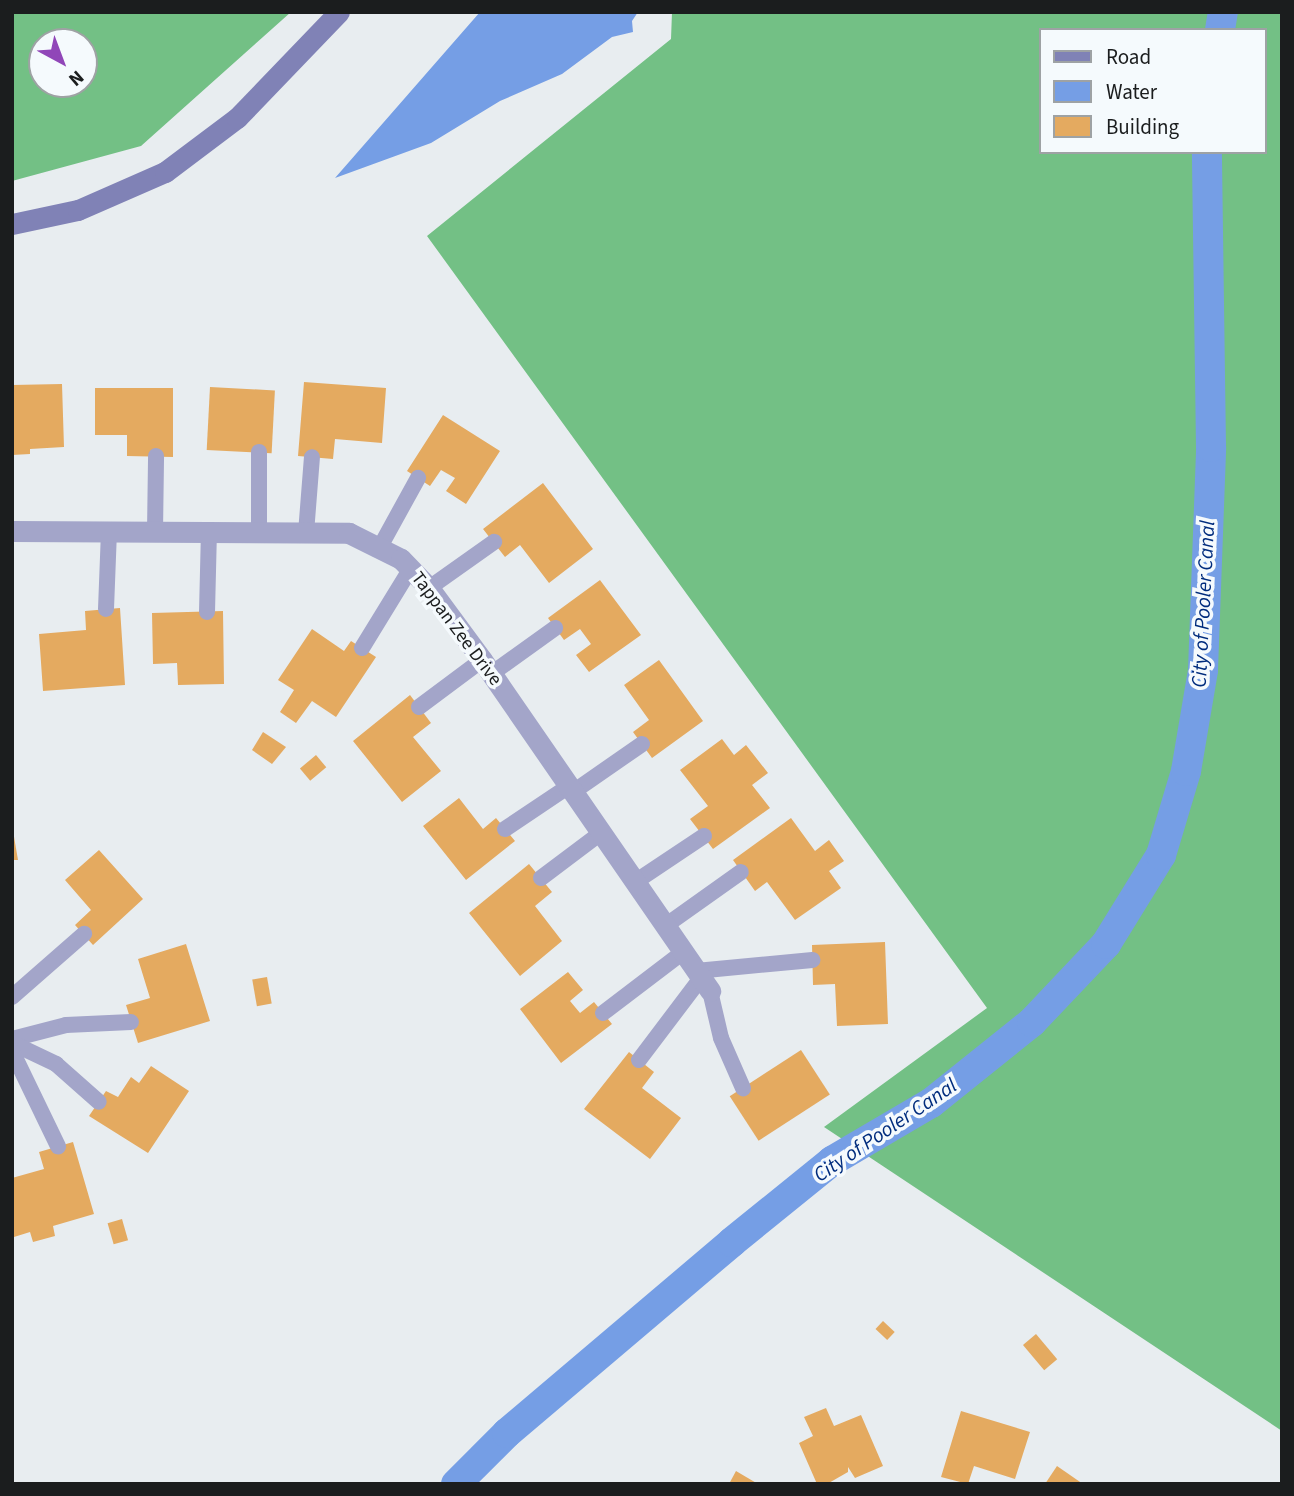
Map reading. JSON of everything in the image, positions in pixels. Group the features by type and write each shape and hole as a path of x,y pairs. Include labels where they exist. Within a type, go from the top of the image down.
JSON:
{"street":[{"path":"12,224 78,210 164,172 237,118 339,12"},
{"name":"Tappan Zee Drive","path":"12,531 349,533 380,547 411,568 429,588 487,667 702,980"}],"lane":[{"path":"258,533 259,452"},
{"path":"155,532 156,456"},
{"path":"306,533 312,457"},
{"path":"380,547 418,478"},
{"path":"106,609 109,531"},
{"path":"206,612 209,532"},
{"path":"429,588 494,542"},
{"path":"362,648 411,568"},
{"path":"419,707 555,628"},
{"path":"505,830 642,744"},
{"path":"541,878 601,833"},
{"path":"635,882 704,836"},
{"path":"665,926 741,872"},
{"path":"12,998 84,934"},
{"path":"603,1013 683,952"},
{"path":"639,1060 702,980 812,960"},
{"path":"702,980 721,1038 743,1087"},
{"path":"12,1041 66,1025 131,1023"},
{"path":"12,1041 56,1064 99,1102"},
{"path":"12,1051 58,1146"}],"green space":[{"path":"12,12 291,12 141,146 12,181"},
{"path":"672,12 1282,12 1282,1431 824,1127 987,1008 427,236 671,39"}],"water":[{"path":"480,12 638,12 632,21 633,32 612,37 562,74 500,101 431,143 335,178"}],"building":[{"path":"304,382 386,388 382,443 335,439 333,459 298,456"},
{"path":"62,384 64,447 30,449 30,454 12,455 12,385"},
{"path":"210,387 275,390 272,453 207,450"},
{"path":"95,388 173,388 173,457 127,456 127,435 95,435"},
{"path":"443,415 500,451 466,504 446,491 455,478 441,470 430,486 407,471"},
{"path":"543,483 593,549 549,583 520,545 505,557 483,529"},
{"path":"600,580 641,635 589,672 576,655 591,644 580,629 564,640 548,618"},
{"path":"120,608 125,685 43,691 39,634 86,630 85,611"},
{"path":"223,611 224,684 178,685 177,663 153,664 152,613"},
{"path":"312,629 344,651 351,641 376,657 336,717 312,701 296,723 280,712 294,690 278,680"},
{"path":"659,660 703,721 652,758 633,732 649,720 624,685"},
{"path":"410,695 431,723 413,737 441,771 402,802 353,741"},
{"path":"263,732 286,747 272,764 252,750"},
{"path":"722,739 734,755 746,745 768,773 752,785 770,808 713,849 690,819 708,806 680,770"},
{"path":"316,755 326,767 310,781 300,768"},
{"path":"459,798 483,829 496,818 515,841 466,880 423,826"},
{"path":"791,818 815,851 829,840 844,861 829,871 841,888 795,920 767,882 755,891 733,860"},
{"path":"12,825 18,860 12,860"},
{"path":"99,850 143,899 93,945 75,925 91,910 65,880"},
{"path":"529,864 552,892 535,906 562,941 520,976 469,913"},
{"path":"885,942 888,1024 837,1026 835,984 813,985 812,945"},
{"path":"186,944 210,1021 138,1043 126,1005 150,998 138,959"},
{"path":"568,972 583,990 570,1001 580,1013 594,1002 612,1024 561,1063 520,1009"},
{"path":"267,977 272,1004 257,1006 252,980"},
{"path":"801,1050 830,1094 759,1141 730,1096"},
{"path":"629,1052 654,1072 642,1088 681,1118 650,1159 584,1109"},
{"path":"151,1066 189,1091 148,1153 89,1116 106,1091 118,1097 131,1077 139,1083"},
{"path":"73,1142 94,1214 53,1226 55,1236 33,1242 30,1232 14,1237 12,1178 44,1169 39,1152"},
{"path":"122,1219 128,1240 114,1244 108,1223"},
{"path":"883,1321 895,1332 887,1340 875,1329"},
{"path":"1036,1334 1057,1359 1044,1370 1023,1345"},
{"path":"826,1408 834,1426 861,1415 883,1466 855,1478 848,1467 848,1472 827,1484 817,1484 799,1443 813,1436 804,1417"},
{"path":"961,1411 1030,1432 1015,1479 974,1466 968,1484 941,1477"},
{"path":"1057,1466 1083,1484 1045,1484"},
{"path":"736,1471 758,1484 729,1484"}],"waterway":[{"name":"City of Pooler Canal","path":"1220,28 1223,12"},
{"name":"City of Pooler Canal","path":"456,1484 507,1433 832,1161 931,1103 1032,1022 1106,944 1161,855 1186,771 1203,670 1211,447 1207,154"}]}
